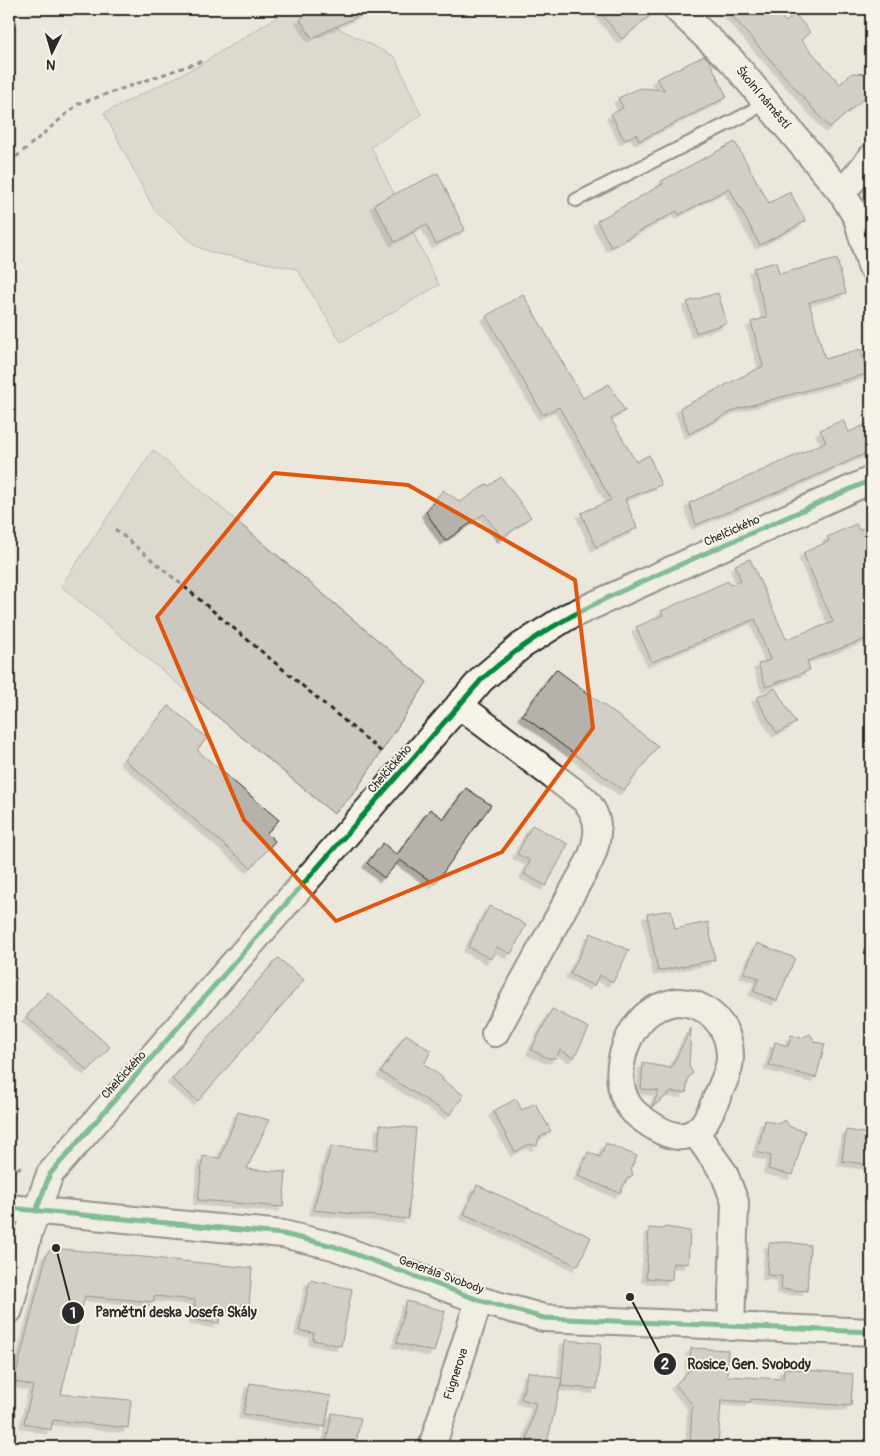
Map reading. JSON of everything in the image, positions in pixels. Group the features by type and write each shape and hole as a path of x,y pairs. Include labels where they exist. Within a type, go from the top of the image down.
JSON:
{"street":[{"name":"Školní náměstí","path":"678,9 715,43 842,193 857,218 871,266"},
{"path":"842,193 871,158"},
{"name":"Chelčického","path":"9,1310 36,1210 50,1174 402,770 459,706 502,662 543,631 600,600 871,480"},
{"path":"459,706 585,800 596,816 598,827 595,846 590,860 495,1033"},
{"path":"676,1002 689,1002 711,1013 726,1033 728,1045 728,1068 710,1114 696,1132 675,1136 649,1124 627,1105 620,1081 624,1052 638,1025 645,1016 654,1010 676,1002"},
{"path":"696,1132 724,1173 735,1202 731,1327"},
{"name":"Generála Svobody","path":"9,1208 283,1234 334,1246 479,1300 526,1315 544,1318 834,1332 871,1332"},
{"name":"Fügnerova","path":"432,1447 479,1300"},
{"path":"834,1332 871,1328"}],"lane":[{"path":"576,200 749,113 765,101"}],"path":[{"path":"9,163 78,104 202,61"},
{"path":"115,529 402,770"},
{"path":"9,1174 14,1171"}],"highlighted area":[{"path":"274,473 408,485 575,580 593,728 502,852 336,921 244,820 157,617"}],"shaded area":[{"path":"290,9 329,9 338,28 395,57 421,115 371,147 439,285 341,342 297,269 213,253 196,246 155,211 104,113 196,67"},
{"path":"871,166 871,208 865,209 860,199 860,194 863,182"},
{"path":"153,450 427,682 355,792 334,814 61,586"}],"building":[{"path":"317,9 373,9 312,38 300,19"},
{"path":"597,9 658,9 622,39"},
{"path":"726,9 774,9 786,22 795,14 810,32 801,40 840,84 852,73 871,74 871,92 830,128"},
{"path":"704,56 709,60 727,97 639,141 636,134 624,140 611,114 623,108 618,98 640,88 665,90 656,79"},
{"path":"735,142 769,203 790,192 806,221 760,245 729,188 679,215 677,211 611,247 597,221 663,184 661,181"},
{"path":"438,173 465,230 436,244 426,224 395,242 374,204"},
{"path":"837,259 846,293 809,302 825,359 861,349 867,374 737,409 689,434 680,408 763,366 751,322 767,317 753,268 776,262 779,274"},
{"path":"718,293 727,323 696,333 687,302"},
{"path":"523,294 583,398 609,384 625,411 611,419 636,462 649,455 661,485 625,499 637,528 596,547 581,513 611,500 559,407 543,415 486,316"},
{"path":"843,420 849,432 871,422 871,451 802,482 696,525 689,503 826,442 820,430"},
{"path":"501,477 531,517 502,538 484,514 445,541 426,512 443,490 460,502"},
{"path":"856,524 859,530 871,525 871,637 807,661 810,670 766,687 758,664 770,660 755,619 652,662 636,627 663,615 661,611 728,581 730,585 741,581 735,565 750,559 786,639 833,622 803,553 829,541 827,537"},
{"path":"556,669 658,746 624,791 522,715"},
{"path":"775,688 796,723 777,733 756,698"},
{"path":"169,706 207,738 197,750 279,820 267,833 275,841 251,868 124,759"},
{"path":"466,788 491,805 435,884 400,860 384,878 367,863 383,843 397,855 430,809 444,819"},
{"path":"532,825 568,844 546,886 524,874 530,861 517,854"},
{"path":"489,906 506,913 526,925 511,954 497,947 491,959 468,947"},
{"path":"671,910 675,929 708,922 715,960 658,971 647,914"},
{"path":"591,933 629,950 613,982 599,975 594,986 570,974"},
{"path":"757,943 795,958 777,1001 753,991 759,978 744,973"},
{"path":"278,958 304,980 198,1101 172,1079"},
{"path":"48,992 110,1047 88,1071 26,1017"},
{"path":"552,1009 589,1028 574,1058 560,1050 556,1058 548,1058 531,1050"},
{"path":"691,1028 689,1066 693,1073 688,1078 686,1093 671,1092 652,1107 659,1091 641,1089 643,1063 671,1068"},
{"path":"406,1034 431,1051 424,1064 443,1078 442,1080 464,1095 450,1115 381,1072"},
{"path":"810,1034 815,1042 825,1044 816,1078 769,1065 775,1042 788,1046 791,1035 801,1038"},
{"path":"516,1099 522,1110 535,1103 551,1131 539,1138 537,1146 529,1144 515,1152 493,1111"},
{"path":"238,1112 269,1120 247,1169 286,1172 283,1207 198,1200 203,1156 220,1158"},
{"path":"765,1120 778,1124 785,1120 790,1127 805,1131 793,1175 768,1169 771,1156 757,1152"},
{"path":"380,1125 416,1128 408,1219 313,1210 331,1146 378,1150"},
{"path":"846,1130 871,1134 871,1165 842,1161"},
{"path":"606,1143 637,1156 631,1168 633,1175 627,1179 620,1193 578,1176 588,1152 600,1157"},
{"path":"477,1185 591,1237 578,1266 464,1214"},
{"path":"666,1227 690,1231 688,1264 673,1263 672,1280 646,1278 649,1228 662,1229"},
{"path":"786,1242 810,1245 807,1291 781,1289 782,1276 767,1275 769,1243"},
{"path":"53,1248 252,1268 249,1305 242,1304 242,1312 220,1310 219,1323 194,1320 195,1300 154,1296 154,1302 85,1296 61,1394 131,1400 128,1428 53,1420 51,1430 24,1423 33,1386 14,1381 47,1253"},
{"path":"310,1280 352,1289 341,1346 313,1340 314,1333 299,1331"},
{"path":"406,1301 445,1311 434,1352 397,1343"},
{"path":"565,1340 601,1343 597,1389 561,1386"},
{"path":"691,1348 728,1350 727,1376 783,1379 784,1368 853,1374 851,1406 751,1399 750,1402 721,1400 718,1447 690,1447 692,1404 675,1385 689,1371"},
{"path":"528,1371 562,1379 546,1447 525,1447 536,1403 521,1399"},
{"path":"250,1383 331,1396 325,1427 243,1414"},
{"path":"332,1413 361,1418 355,1447 325,1447"}],"cycle path":[{"path":"36,1211 50,1174 482,679 530,641 580,611 871,480"},
{"path":"9,1208 283,1234 333,1246 479,1300 544,1318 871,1332"}],"place":[{"name":"Pamětní deska Josefa Skály","path":"56,1248"},
{"name":"Rosice, Gen. Svobody","path":"630,1297"}]}
